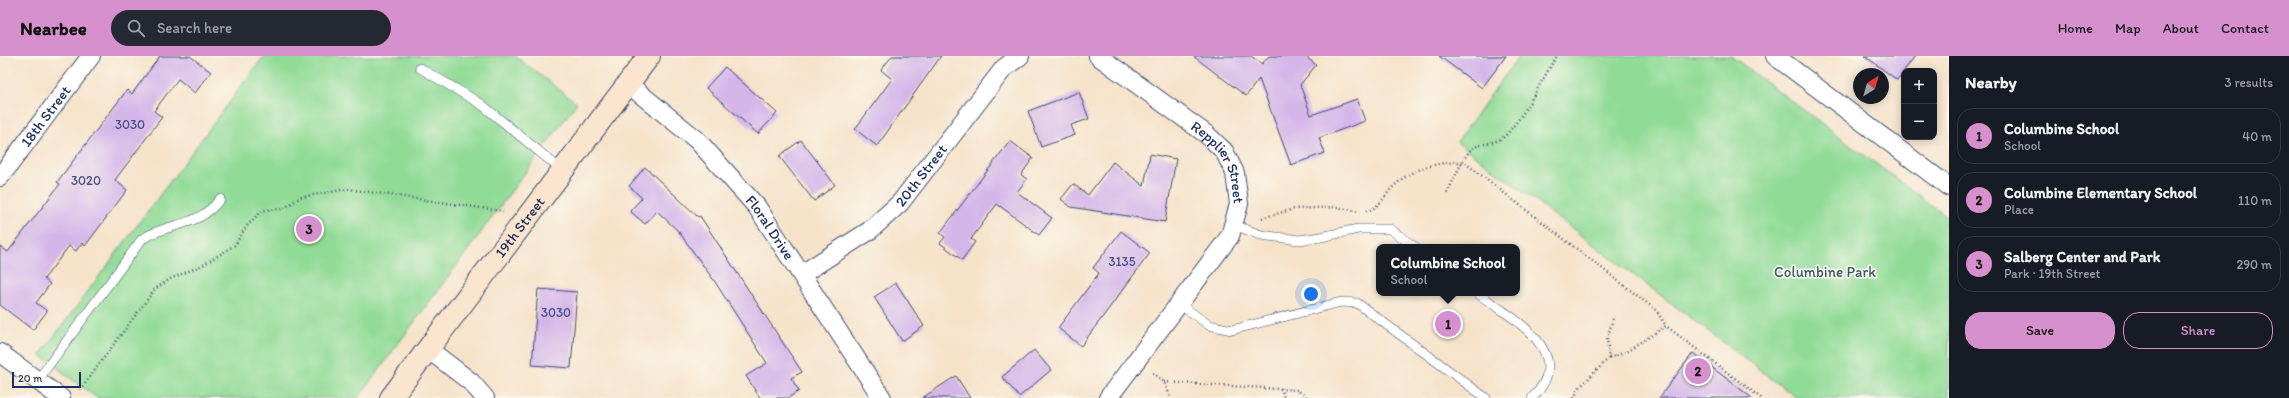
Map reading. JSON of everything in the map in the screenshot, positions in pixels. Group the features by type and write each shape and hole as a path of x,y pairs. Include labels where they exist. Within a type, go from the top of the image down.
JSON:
{"street":[{"name":"18th Street","path":"0,177 91,56"},
{"name":"19th Street","path":"391,398 649,56"},
{"name":"20th Street","path":"802,274 870,231 900,203 1004,68 1020,56"},
{"name":"Repplier Street","path":"1098,56 1206,134 1224,152 1235,173 1239,204 1230,236 1108,398"},
{"path":"1775,56 1949,187"},
{"name":"Floral Drive","path":"628,84 697,140 757,206 882,398"},
{"path":"428,349 471,382 485,398"},
{"path":"0,353 60,398"}],"lane":[{"path":"420,68 481,104 563,170"},
{"path":"37,381 142,239 153,232 202,217 220,199"},
{"path":"1234,224 1261,235 1309,240 1358,229 1390,229 1411,244"},
{"path":"1481,296 1527,330 1539,341 1545,352 1548,364 1547,377 1542,387 1532,398"},
{"path":"1179,304 1208,325 1232,330 1341,302 1357,303 1486,398"}],"path":[{"path":"1447,193 1464,162 1465,157 1472,149 1502,138 1513,127 1556,56"},
{"path":"1234,224 1294,208 1336,207 1352,211 1368,211 1380,203 1407,175 1429,165 1464,162 1656,310 1666,326 1761,398"},
{"path":"79,392 156,289 170,280 203,265 235,245 246,227 263,210 283,209 301,196 348,189 529,216"},
{"path":"1609,358 1607,338 1613,319"},
{"path":"1574,398 1580,388 1609,358 1626,352 1666,326"},
{"path":"1137,359 1164,382 1171,398"},
{"path":"1164,382 1281,388 1296,390 1308,398"},
{"path":"1281,388 1284,398"}],"green space":[{"path":"264,56 515,56 577,103 358,398 97,398 40,355"},
{"name":"Columbine Park","path":"1519,56 1731,56 1949,218 1949,398 1797,398 1457,142"}],"building":[{"path":"160,56 190,56 211,72 195,93 178,79 154,111 162,117 115,180 127,190 85,246 82,243 76,251 69,246 44,279 50,284 36,303 47,311 33,330 0,305 0,246 8,252 60,184 57,182 127,90 132,94"},
{"path":"892,56 941,56 877,146 855,129 892,79 881,70"},
{"path":"1193,56 1251,56 1262,64 1269,56 1305,56 1316,65 1300,85 1311,115 1357,99 1365,121 1319,138 1325,153 1291,165 1259,79 1246,96"},
{"path":"1439,56 1506,56 1482,88"},
{"path":"1865,56 1915,56 1906,68 1901,68 1901,75 1897,80 1889,74 1889,68 1881,68"},
{"path":"725,67 777,113 758,134 706,88"},
{"path":"1079,92 1089,119 1071,125 1075,135 1041,147 1028,111"},
{"path":"801,140 835,185 814,201 779,156"},
{"path":"1010,141 1033,158 1021,175 1027,179 1017,192 1052,218 1039,235 997,204 971,239 975,242 962,260 940,243 945,237 940,233"},
{"path":"1150,154 1176,159 1165,222 1071,207 1061,199 1073,184 1088,195 1113,162 1144,186"},
{"path":"645,167 698,217 700,216 802,372 791,378 799,391 788,398 760,398 746,376 767,363 715,282 679,232 657,211 645,224 630,211 642,198 629,186"},
{"path":"1121,231 1150,253 1081,346 1058,328 1099,273 1093,268"},
{"path":"896,283 924,326 902,341 874,297"},
{"path":"538,289 577,292 571,368 532,365"},
{"path":"1034,350 1051,370 1019,397 1002,377"},
{"path":"1693,353 1752,398 1659,398"},
{"path":"956,376 970,398 922,398"}],"place":[{"name":"Salberg Center and Park","path":"309,229"},
{"name":"Columbine School","path":"1448,324"},
{"name":"Columbine Elementary School","path":"1698,371"}]}
